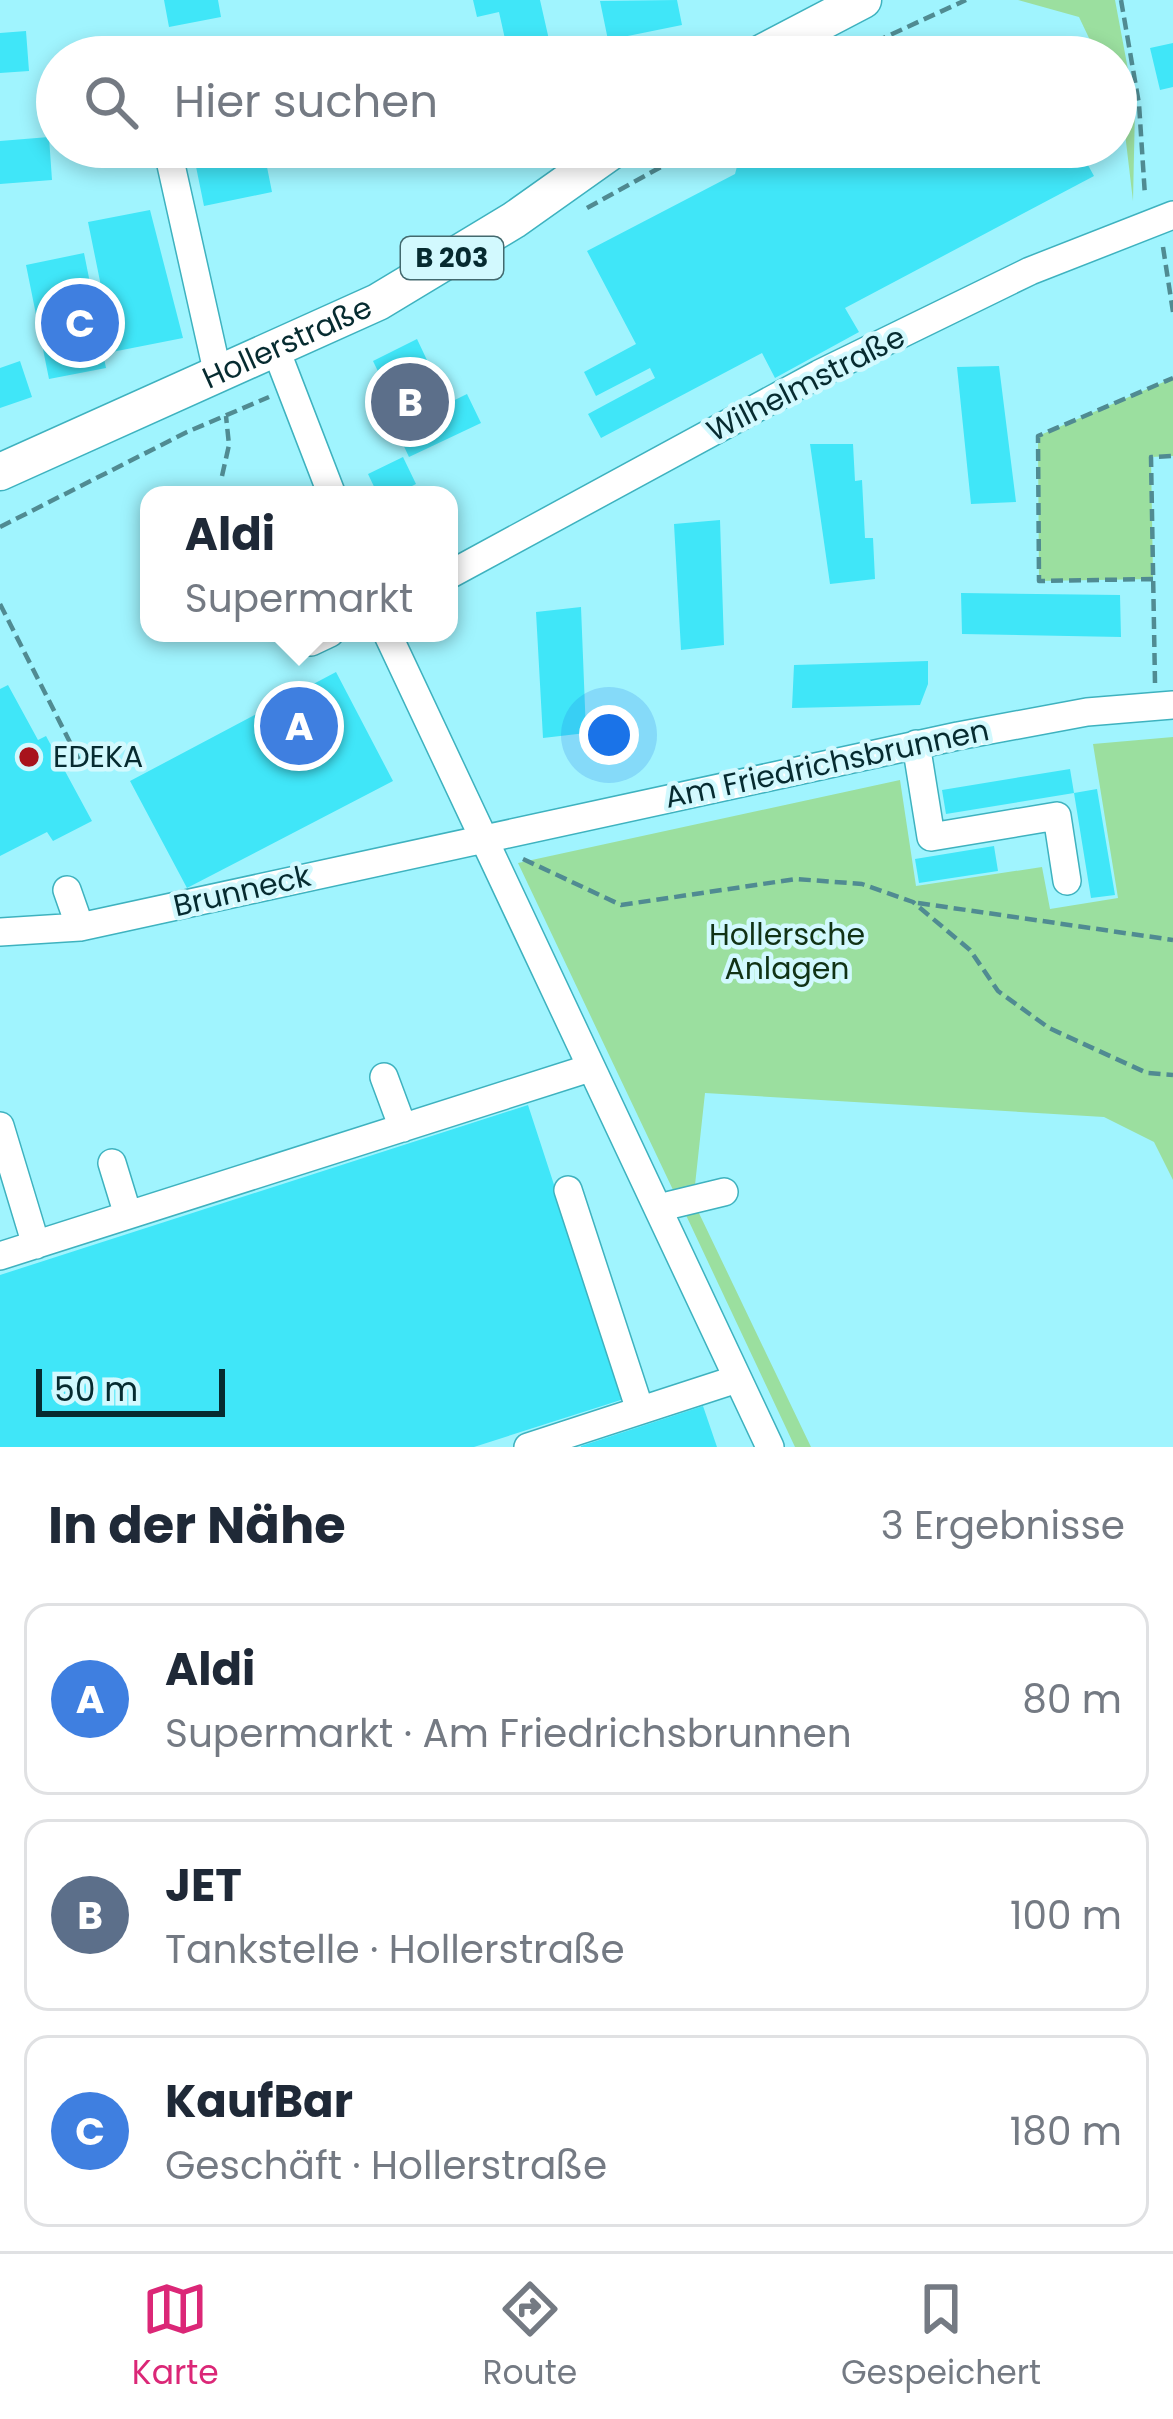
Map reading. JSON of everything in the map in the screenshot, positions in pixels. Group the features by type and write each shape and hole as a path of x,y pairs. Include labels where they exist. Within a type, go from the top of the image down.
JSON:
{"main road":[{"path":"794,36 863,0"},
{"name":"Hollerstraße","path":"0,472 378,302 514,220 587,168"}],"street":[{"path":"172,168 218,375"},
{"name":"Wilhelmstraße","path":"458,569 819,374 1030,271 1159,219"},
{"path":"276,350 329,486"},
{"path":"391,642 770,1447"},
{"name":"Am Friedrichsbrunnen","path":"483,836 916,744 1088,712 1164,706"},
{"path":"916,744 931,837 1057,816 1067,881"},
{"name":"Brunneck","path":"0,932 80,927 483,836"},
{"path":"67,890 80,927"},
{"path":"0,1256 590,1068"},
{"path":"384,1077 403,1128"},
{"path":"0,1126 36,1245"},
{"path":"112,1163 128,1215"},
{"path":"568,1190 640,1410"},
{"path":"658,1208 724,1192"},
{"path":"528,1447 737,1379"}],"path":[{"path":"888,36 966,0"},
{"path":"1120,0 1127,36"},
{"path":"1137,93 1173,312"},
{"path":"1153,578 1040,581 1038,436 1173,377"},
{"path":"0,526 291,388"},
{"path":"222,476 229,445 226,415"},
{"path":"1164,706 1153,578 1151,457 1173,456"},
{"path":"0,604 81,764"},
{"path":"524,859 620,905 796,879 862,884 913,902 1173,940"},
{"path":"913,902 970,950 998,991 1048,1028 1148,1073 1173,1075"}],"green space":[{"path":"1018,0 1115,0 1122,36 1088,36 1079,17"},
{"path":"1173,378 1173,456 1151,457 1153,579 1039,581 1038,436"},
{"name":"Hollersche Anlagen","path":"1173,737 1173,1180 1154,1142 1104,1117 705,1093 695,1185 674,1192 518,863 900,780 916,886 1042,867 1050,909 1118,898 1093,744"},
{"path":"697,1209 811,1447 795,1447 685,1213"}],"building":[{"path":"164,0 218,0 221,17 169,27"},
{"path":"473,0 540,0 548,36 504,36 499,12 477,17"},
{"path":"677,0 682,25 607,36 600,1"},
{"path":"26,31 29,71 0,73 0,33"},
{"path":"1173,43 1173,87 1160,90 1150,48"},
{"path":"36,138 36,168 51,168 52,180 0,184 0,141"},
{"path":"196,168 267,168 272,192 204,206"},
{"path":"737,168 1090,168 1094,176 845,308 859,332 775,378 762,353 601,438 588,414 655,378 650,368 596,396 584,372 636,344 587,251 735,174"},
{"path":"150,210 183,338 112,352 105,317 96,320 106,368 49,379 26,265 84,253 92,293 102,291 88,222"},
{"path":"417,339 443,394 413,409 418,418 467,394 481,423 409,457 390,417 398,413 373,361"},
{"path":"20,361 32,397 0,408 0,368"},
{"path":"999,366 1016,502 971,504 957,367"},
{"path":"810,444 853,444 855,481 862,480 865,538 873,538 875,579 830,584"},
{"path":"403,457 416,484 374,486 368,474"},
{"path":"720,520 724,645 681,650 674,524"},
{"path":"961,593 1120,595 1121,637 962,634"},
{"path":"581,607 586,733 543,738 536,612"},
{"path":"928,661 928,684 920,705 792,708 794,665"},
{"path":"336,672 393,781 187,888 130,781"},
{"name":"EDEKA","path":"8,685 38,740 46,736 92,821 53,841 47,832 0,856 0,689"},
{"path":"1070,769 1074,793 946,814 942,790"},
{"path":"1097,789 1115,895 1091,898 1074,793"},
{"path":"994,846 998,871 919,883 915,859"},
{"path":"528,1105 624,1399 474,1447 0,1447 0,1275"},
{"path":"703,1406 717,1447 581,1447 581,1446"}],"place":[{"name":"KaufBar","path":"80,323"},
{"name":"JET","path":"410,402"},
{"name":"Aldi","path":"299,726"},
{"name":"EDEKA","path":"29,757"}]}
